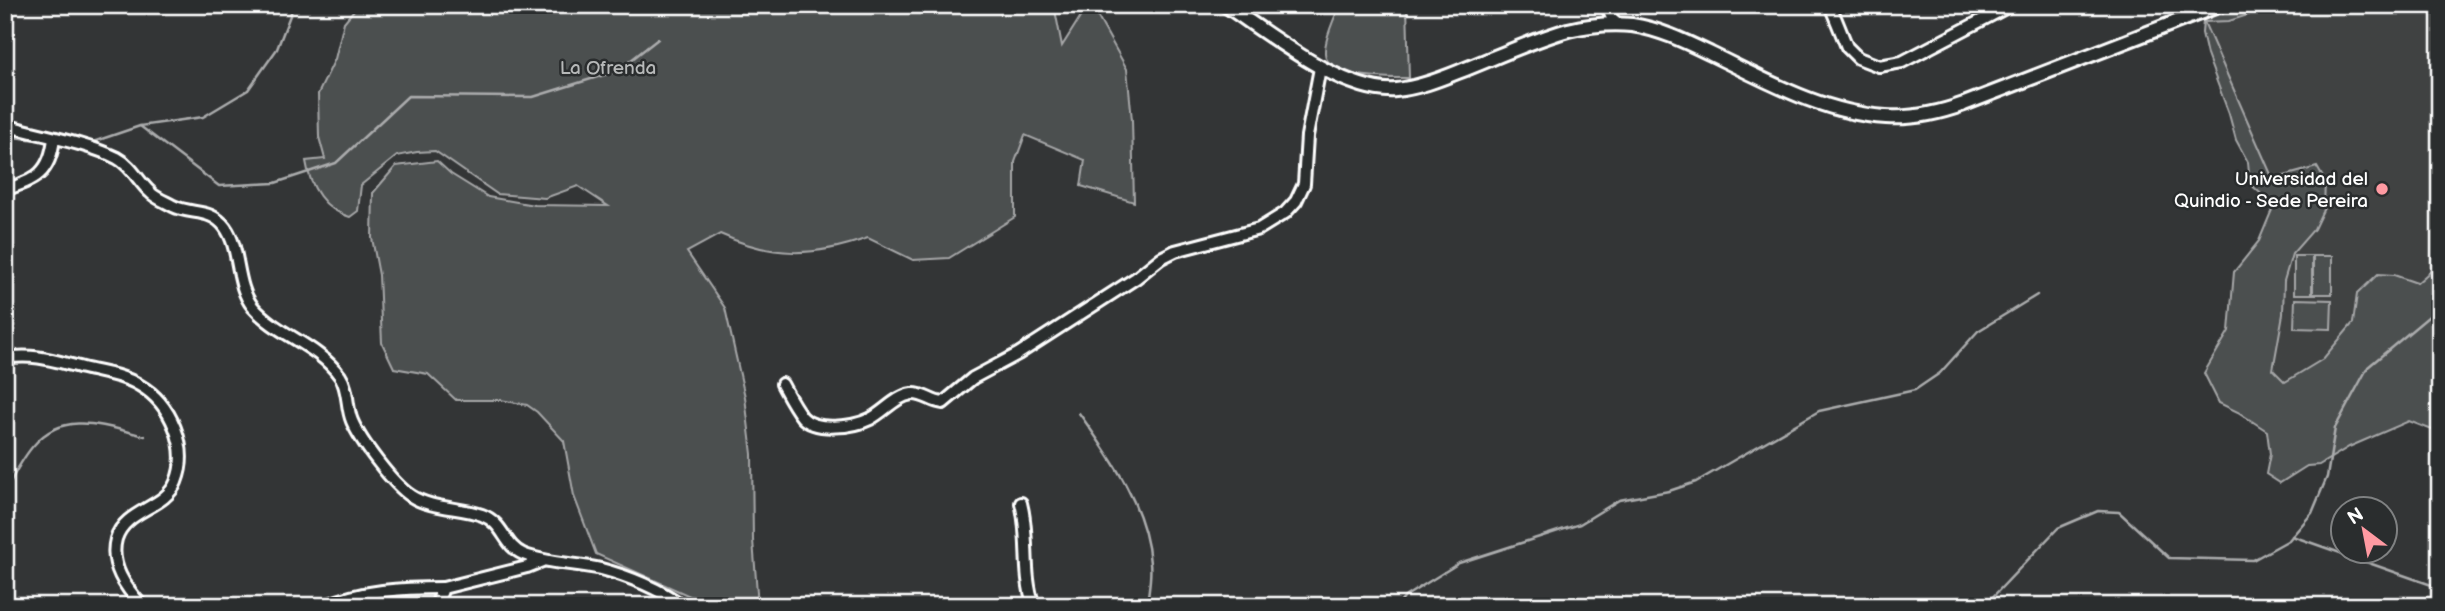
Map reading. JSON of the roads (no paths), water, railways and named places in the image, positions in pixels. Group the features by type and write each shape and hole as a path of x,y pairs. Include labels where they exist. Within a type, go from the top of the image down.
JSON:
{"main road":[{"path":"1224,5 1320,68 1370,87 1404,89 1443,78 1555,34 1580,27 1615,24 1641,27 1668,35 1775,85 1832,107 1872,116 1901,117 1934,114 1964,104 2220,5"}],"street":[{"path":"1606,5 1615,24"},
{"path":"1830,5 1847,47 1858,58 1879,66 1902,62 2011,5"},
{"path":"782,384 804,419 824,427 845,427 870,420 908,394 920,394 943,403 974,378 1018,354 1136,278 1161,258 1175,251 1259,229 1275,221 1296,201 1304,184 1307,136 1320,68"},
{"path":"5,125 118,159 138,175 150,193 177,208 200,211 218,218 227,231 251,304 264,318 296,337 329,363 342,378 351,419 368,450 409,495 425,503 485,516 497,523 517,551 542,561 600,569 630,579 683,606"},
{"path":"5,190 34,180 41,173 54,138"},
{"path":"5,358 41,356 124,378 140,385 168,415 179,437 180,465 176,483 166,495 124,524 116,540 116,565 125,587 142,606"},
{"path":"1021,503 1026,521 1028,588 1034,606"},
{"path":"324,606 345,597 387,590 443,588 542,561"},
{"path":"436,606 443,588"}],"waterway":[{"path":"90,143 140,126 203,117 248,90 277,49 294,5"},
{"path":"140,126 219,186 275,183 336,163 408,96 533,97 617,71 658,39"},
{"path":"5,136 45,141"},
{"path":"1397,606 1406,596 1459,563 1580,524 1619,500 1669,491 1696,482 1819,411 1915,390 1940,373 1978,331 2037,295"},
{"path":"1984,606 2058,528 2098,511 2119,512 2169,558 2253,560 2289,540 2312,513 2327,477 2335,428 2368,367 2440,307"},
{"path":"1079,413 1125,484 1142,522 1150,568 1147,606"},
{"path":"5,491 34,445 59,427 72,424 101,425 145,436"},
{"path":"2292,536 2440,588"}],"place":[{"name":"Universidad del Quindio - Sede Pereira","path":"2382,189"}],"park label":[{"name":"La Ofrenda","path":"608,67"}]}
